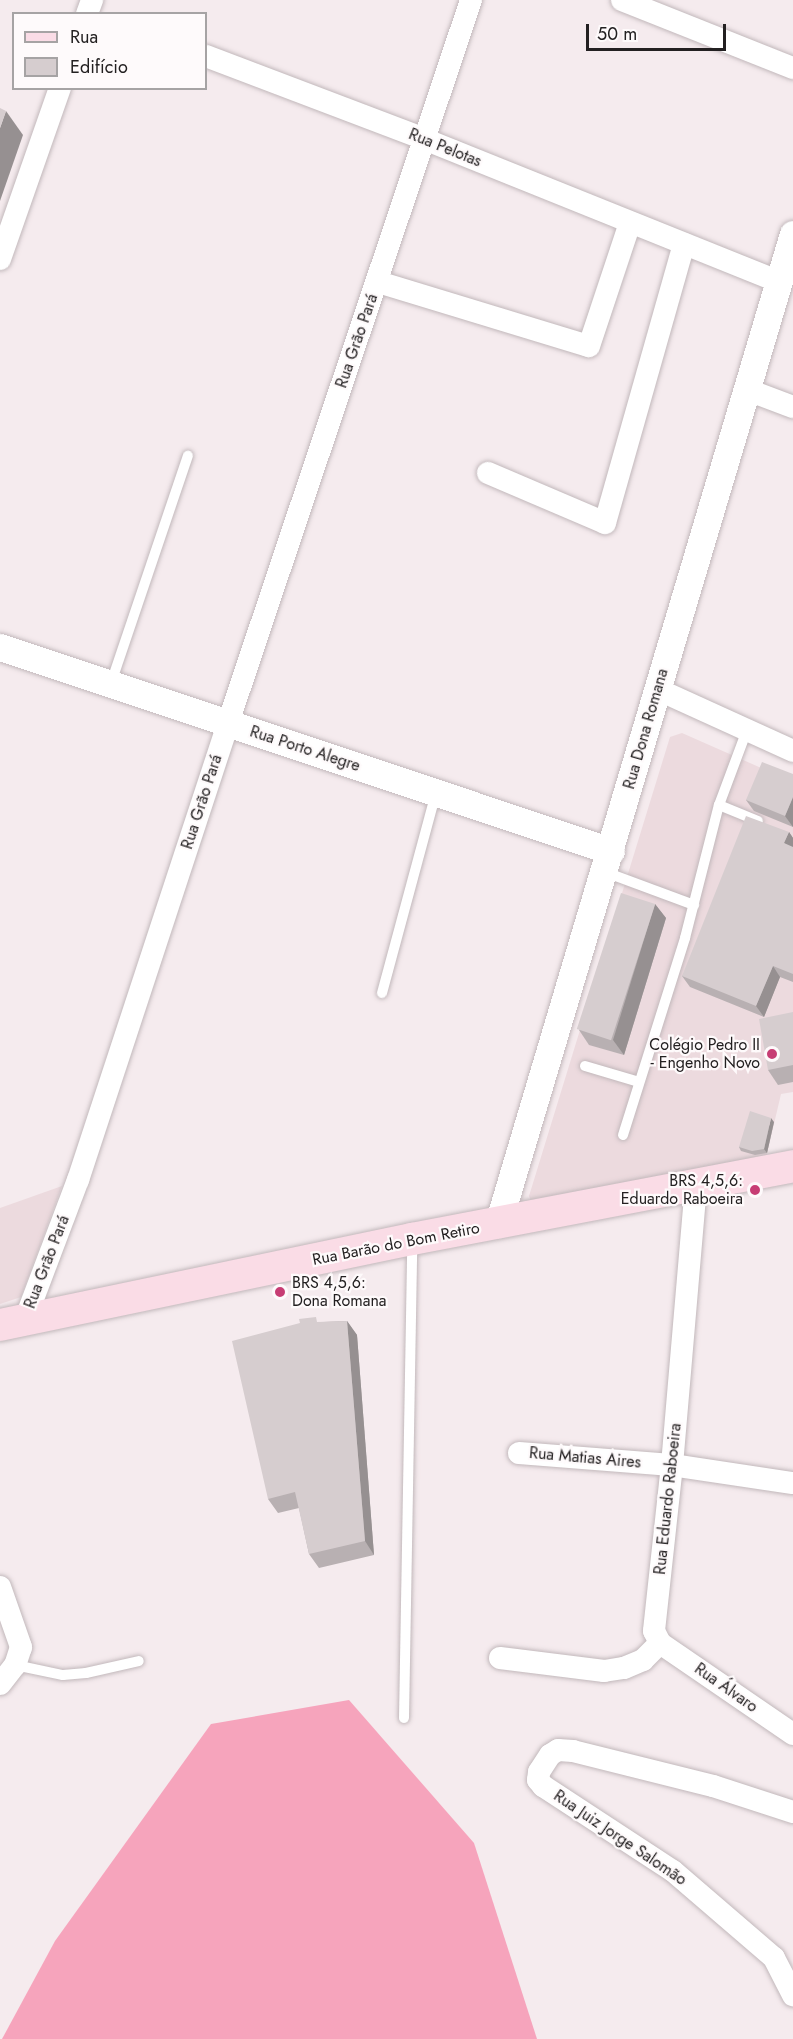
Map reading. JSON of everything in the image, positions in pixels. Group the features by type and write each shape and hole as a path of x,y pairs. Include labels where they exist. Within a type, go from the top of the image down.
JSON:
{"main road":[{"name":"Rua Barão do Bom Retiro","path":"12,1323 412,1239 793,1166"}],"street":[{"name":"Rua Grão Pará","path":"12,1323 78,1180 228,723 471,0"},
{"path":"622,0 793,68"},
{"name":"Rua Pelotas","path":"207,56 424,139 779,282"},
{"path":"0,259 59,90"},
{"name":"Rua Grão Pará","path":"378,282 589,346 630,223"},
{"name":"Rua Dona Romana","path":"498,1224 793,234"},
{"path":"488,472 605,524 684,244"},
{"path":"748,390 793,407"},
{"name":"Rua Porto Alegre","path":"0,647 436,793 608,861"},
{"path":"657,689 793,751"},
{"name":"Rua Eduardo Raboeira","path":"660,1642 654,1631 672,1465 696,1185"},
{"name":"Rua Matias Aires","path":"519,1453 672,1465 793,1484"},
{"path":"0,1587 21,1647 15,1665 0,1684"},
{"path":"500,1658 604,1671 624,1668 643,1660 660,1642"},
{"name":"Rua Álvaro","path":"660,1642 793,1734"},
{"name":"Rua Juiz Jorge Salomão","path":"793,1812 713,1786 573,1751 558,1750 550,1755 539,1772 538,1780 543,1786 673,1871 774,1958 793,1995"}],"lane":[{"path":"110,684 188,456"},
{"path":"623,1135 694,905 719,806 747,730"},
{"path":"382,993 436,793"},
{"path":"719,806 774,827"},
{"path":"608,861 694,905"},
{"path":"585,1066 639,1082"},
{"path":"404,1718 412,1239"},
{"path":"15,1665 63,1675 86,1673 138,1661"}],"shaded area":[{"path":"682,733 793,782 793,1092 781,1094 766,1158 533,1206 529,1196 670,737"},
{"path":"62,1186 21,1297 0,1304 0,1208"},
{"path":"349,1700 474,1843 537,2039 2,2039 55,1941 211,1724"}],"building":[{"path":"0,108 6,111 0,128"},
{"path":"762,762 793,774 793,797 785,816 746,800"},
{"path":"746,816 789,832 784,843 793,847 793,974 773,966 756,1006 682,976"},
{"path":"621,893 655,904 611,1040 577,1029"},
{"path":"793,1012 793,1065 768,1070 759,1019"},
{"path":"750,1111 771,1118 764,1149 752,1151 739,1147"},
{"path":"316,1317 317,1322 347,1321 365,1541 309,1554 295,1492 268,1499 232,1341 300,1323 299,1319"}],"place":[{"name":"Colégio Pedro II - Engenho Novo","path":"772,1054"},
{"name":"BRS 4,5,6: Eduardo Raboeira","path":"755,1190"},
{"name":"BRS 4,5,6: Dona Romana","path":"280,1292"}]}
